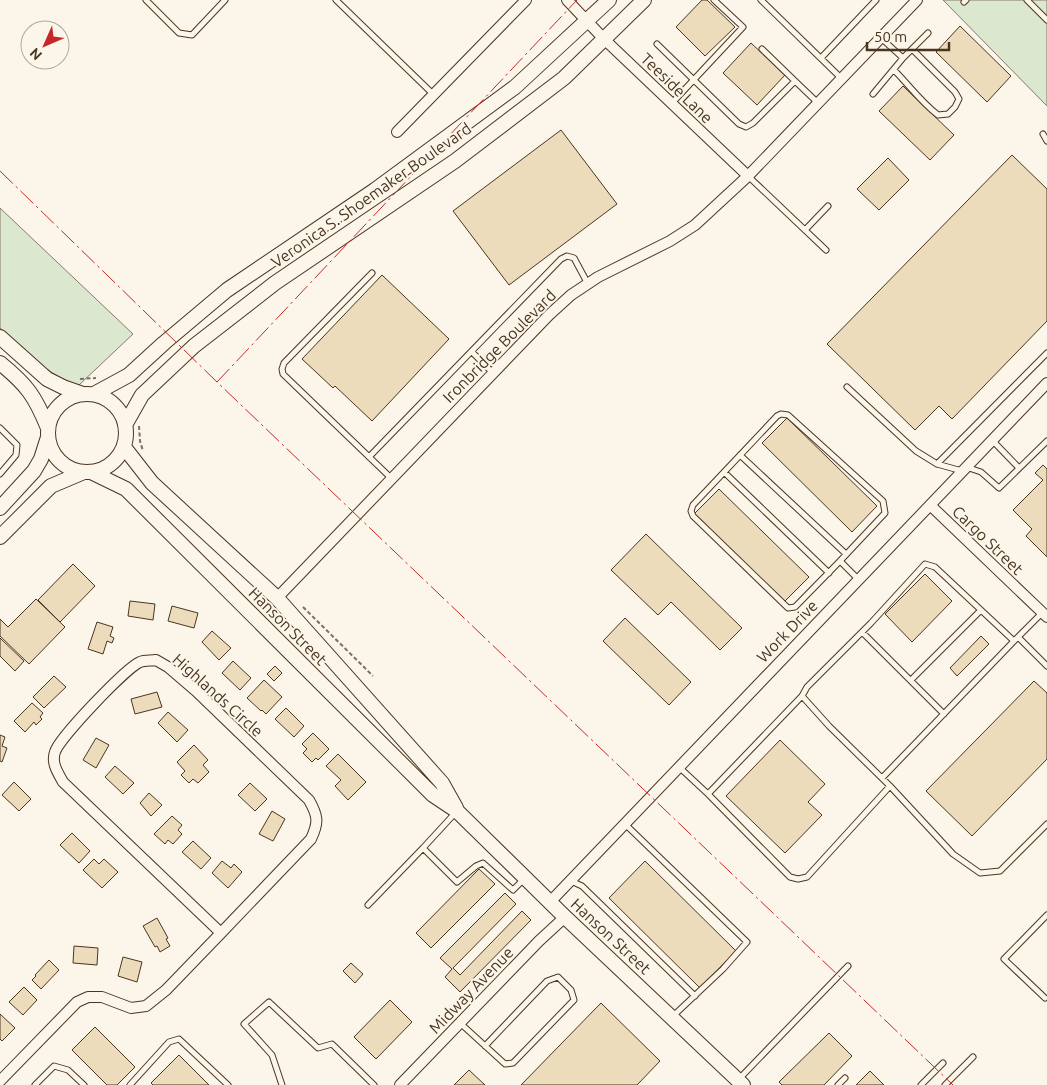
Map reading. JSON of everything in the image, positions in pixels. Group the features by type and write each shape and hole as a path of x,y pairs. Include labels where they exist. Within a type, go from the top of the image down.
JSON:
{"street":[{"path":"397,132 526,0"},
{"name":"Teeside Lane","path":"567,0 604,39 748,176"},
{"name":"Veronica S. Shoemaker Boulevard","path":"88,394 129,375 228,290 375,190 515,87 610,0"},
{"name":"Veronica S. Shoemaker Boulevard","path":"125,425 142,395 194,346 275,283 455,161 564,78 644,0"},
{"name":"Ironbridge Boulevard","path":"276,598 548,315 571,295 598,277 670,241 695,225 748,176 918,0"},
{"path":"0,337 47,379 62,387 105,398 114,405 122,414 126,436 124,447 111,464 102,469 87,472 51,486 0,537"},
{"name":"Hanson Street","path":"0,363 25,384 39,406 48,432 50,446 64,464 126,489 434,795 457,811 565,917 672,1017 738,1083"},
{"name":"Work Drive","path":"550,902 1047,383"},
{"path":"0,508 34,471 41,459 50,418 56,409 68,399 88,394"},
{"name":"Hanson Street","path":"124,447 152,483 276,598 442,783 457,811"},
{"name":"Cargo Street","path":"930,505 1045,615"},
{"name":"Highlands Circle","path":"0,1081 77,1002 88,997 102,998 132,1008 146,1006 166,990 221,933 311,839 317,826 316,813 309,800 196,691 168,666 156,660 141,662 130,668 62,739 54,753 54,767 62,782 221,933"},
{"name":"Midway Avenue","path":"400,1085 565,917"}],"lane":[{"path":"146,0 179,33 192,35 225,0"},
{"path":"336,0 434,95"},
{"path":"671,103 743,27 714,0"},
{"path":"761,0 842,79"},
{"path":"821,58 876,0"},
{"path":"1027,0 1047,20"},
{"path":"873,94 903,58 928,33"},
{"path":"881,38 903,58"},
{"path":"657,44 739,124 746,127 753,124 795,81"},
{"path":"762,48 818,103"},
{"path":"894,70 914,89 925,105 938,115 948,114 955,106 959,99 955,92 912,49"},
{"path":"1043,134 1047,141"},
{"path":"748,176 826,250"},
{"path":"805,230 828,206"},
{"path":"369,457 561,259 567,256 574,258 588,284"},
{"path":"372,272 284,363 282,369 283,374 392,478"},
{"path":"472,352 493,373"},
{"path":"937,464 1047,353"},
{"path":"847,387 916,451 937,464 981,472 999,488 1047,441"},
{"path":"781,414 788,415 883,501 885,513 795,607 788,608 693,516 691,510 693,505 724,472 777,416 781,414"},
{"path":"0,428 17,444 16,455 0,474"},
{"path":"991,440 1020,468"},
{"path":"740,455 846,554"},
{"path":"724,472 829,573"},
{"path":"840,561 858,579"},
{"path":"708,794 925,564 935,567 980,611 1047,666"},
{"path":"911,680 980,611"},
{"path":"882,778 1016,639 1045,615"},
{"path":"862,632 944,714"},
{"path":"802,696 953,854 980,873 1000,871 1047,824"},
{"path":"679,767 790,877 798,879 807,877 890,786"},
{"path":"368,905 457,811"},
{"path":"624,824 748,942 723,969 672,1017"},
{"path":"423,848 457,882 476,866 483,863 513,890 525,878"},
{"path":"570,880 582,886 695,996"},
{"path":"1045,998 1004,959 1047,915"},
{"path":"738,1083 848,966"},
{"path":"460,1023 485,1046 505,1064 513,1063 574,1000 571,990 558,978 547,980 485,1046"},
{"path":"282,1085 272,1055 244,1024 269,1002 318,1048 332,1044 374,1085"},
{"path":"130,1085 168,1042 180,1039 228,1085"},
{"path":"945,1085 973,1056"},
{"path":"921,1085 943,1063"},
{"path":"35,1085 54,1066 68,1070 84,1085"},
{"path":"838,1085 844,1078"}],"path":[{"path":"78,379 95,378 104,375"},
{"path":"140,423 140,441 144,451"},
{"path":"303,607 373,676"}],"green space":[{"path":"943,0 1047,0 1047,106"},
{"path":"0,208 133,334 79,385 67,381 47,369 0,328"}],"building":[{"path":"702,0 707,0 735,27 705,56 676,27"},
{"path":"960,26 1011,76 987,102 936,52"},
{"path":"751,43 785,75 757,105 723,73"},
{"path":"903,86 954,135 930,160 879,111"},
{"path":"561,130 617,204 509,285 453,211"},
{"path":"1012,155 1047,189 1047,321 952,419 939,406 915,430 827,344"},
{"path":"888,158 909,180 879,210 857,189"},
{"path":"382,275 449,339 372,421 335,386 333,388 302,359"},
{"path":"787,418 877,506 852,532 762,443"},
{"path":"1043,465 1047,469 1047,557 1026,536 1032,529 1013,510 1043,480 1035,473"},
{"path":"719,489 809,577 784,602 694,514"},
{"path":"646,534 742,628 720,650 671,602 658,615 611,570"},
{"path":"73,564 95,586 60,622 38,600"},
{"path":"925,574 952,601 912,642 885,614"},
{"path":"36,599 65,627 29,664 0,636 0,619 8,627"},
{"path":"130,601 155,604 153,620 128,616"},
{"path":"172,606 198,613 194,628 168,621"},
{"path":"625,618 691,682 669,705 603,641"},
{"path":"97,622 113,627 110,636 114,638 112,643 107,641 103,654 88,649"},
{"path":"212,631 231,648 219,660 202,642"},
{"path":"981,636 989,644 957,676 950,668"},
{"path":"0,638 24,661 15,671 0,656"},
{"path":"233,661 251,678 240,690 222,673"},
{"path":"275,666 282,673 274,681 267,674"},
{"path":"54,676 66,687 44,708 33,697"},
{"path":"264,680 282,697 266,714 247,698"},
{"path":"1034,681 1047,693 1047,759 972,836 926,791"},
{"path":"157,692 162,707 135,714 131,699"},
{"path":"32,703 43,713 40,717 42,719 36,725 34,722 25,732 14,721"},
{"path":"286,708 304,726 294,737 275,719"},
{"path":"168,712 188,730 177,742 158,723"},
{"path":"313,733 329,749 318,760 316,758 312,762 303,753 307,749 302,744"},
{"path":"0,735 5,737 2,746 7,748 2,762 0,761"},
{"path":"96,738 109,745 96,768 83,760"},
{"path":"780,740 825,784 808,802 822,815 785,853 726,796"},
{"path":"194,745 208,760 203,765 209,772 198,783 193,779 189,783 181,775 185,771 177,762"},
{"path":"338,754 366,782 348,800 335,786 341,780 326,766"},
{"path":"115,766 134,783 123,794 105,777"},
{"path":"14,782 31,799 19,811 2,795"},
{"path":"250,783 267,799 255,811 238,795"},
{"path":"149,793 162,805 151,816 140,803"},
{"path":"272,811 285,819 273,841 259,834"},
{"path":"172,816 182,825 178,830 182,834 173,844 168,840 165,844 154,834"},
{"path":"72,833 90,851 79,863 60,845"},
{"path":"193,841 211,858 201,869 182,852"},
{"path":"94,859 99,864 104,859 118,872 102,888 83,870"},
{"path":"222,861 231,868 234,864 242,872 228,888 212,873"},
{"path":"645,861 736,951 700,988 609,898"},
{"path":"479,869 495,884 431,948 416,933"},
{"path":"505,893 516,904 453,968 460,975 522,911 531,920 460,992 445,977 452,969 440,958"},
{"path":"157,918 168,938 166,939 170,946 160,952 143,926"},
{"path":"74,946 98,948 97,965 73,963"},
{"path":"123,957 142,962 137,982 118,976"},
{"path":"49,960 59,970 41,989 32,980"},
{"path":"351,963 363,974 355,983 343,971"},
{"path":"24,987 37,1000 23,1015 9,1002"},
{"path":"390,1000 412,1022 376,1059 354,1037"},
{"path":"601,1003 660,1061 637,1085 521,1085"},
{"path":"0,1014 15,1028 2,1041 0,1039"},
{"path":"95,1027 135,1067 117,1085 107,1085 72,1050"},
{"path":"829,1033 852,1056 824,1085 782,1085 779,1082"},
{"path":"179,1055 209,1085 153,1085 151,1083"},
{"path":"469,1070 485,1085 454,1085"},
{"path":"870,1071 884,1085 856,1085"}],"power":[{"path":"217,382 577,0"},
{"path":"0,171 217,382 953,1085"}]}
